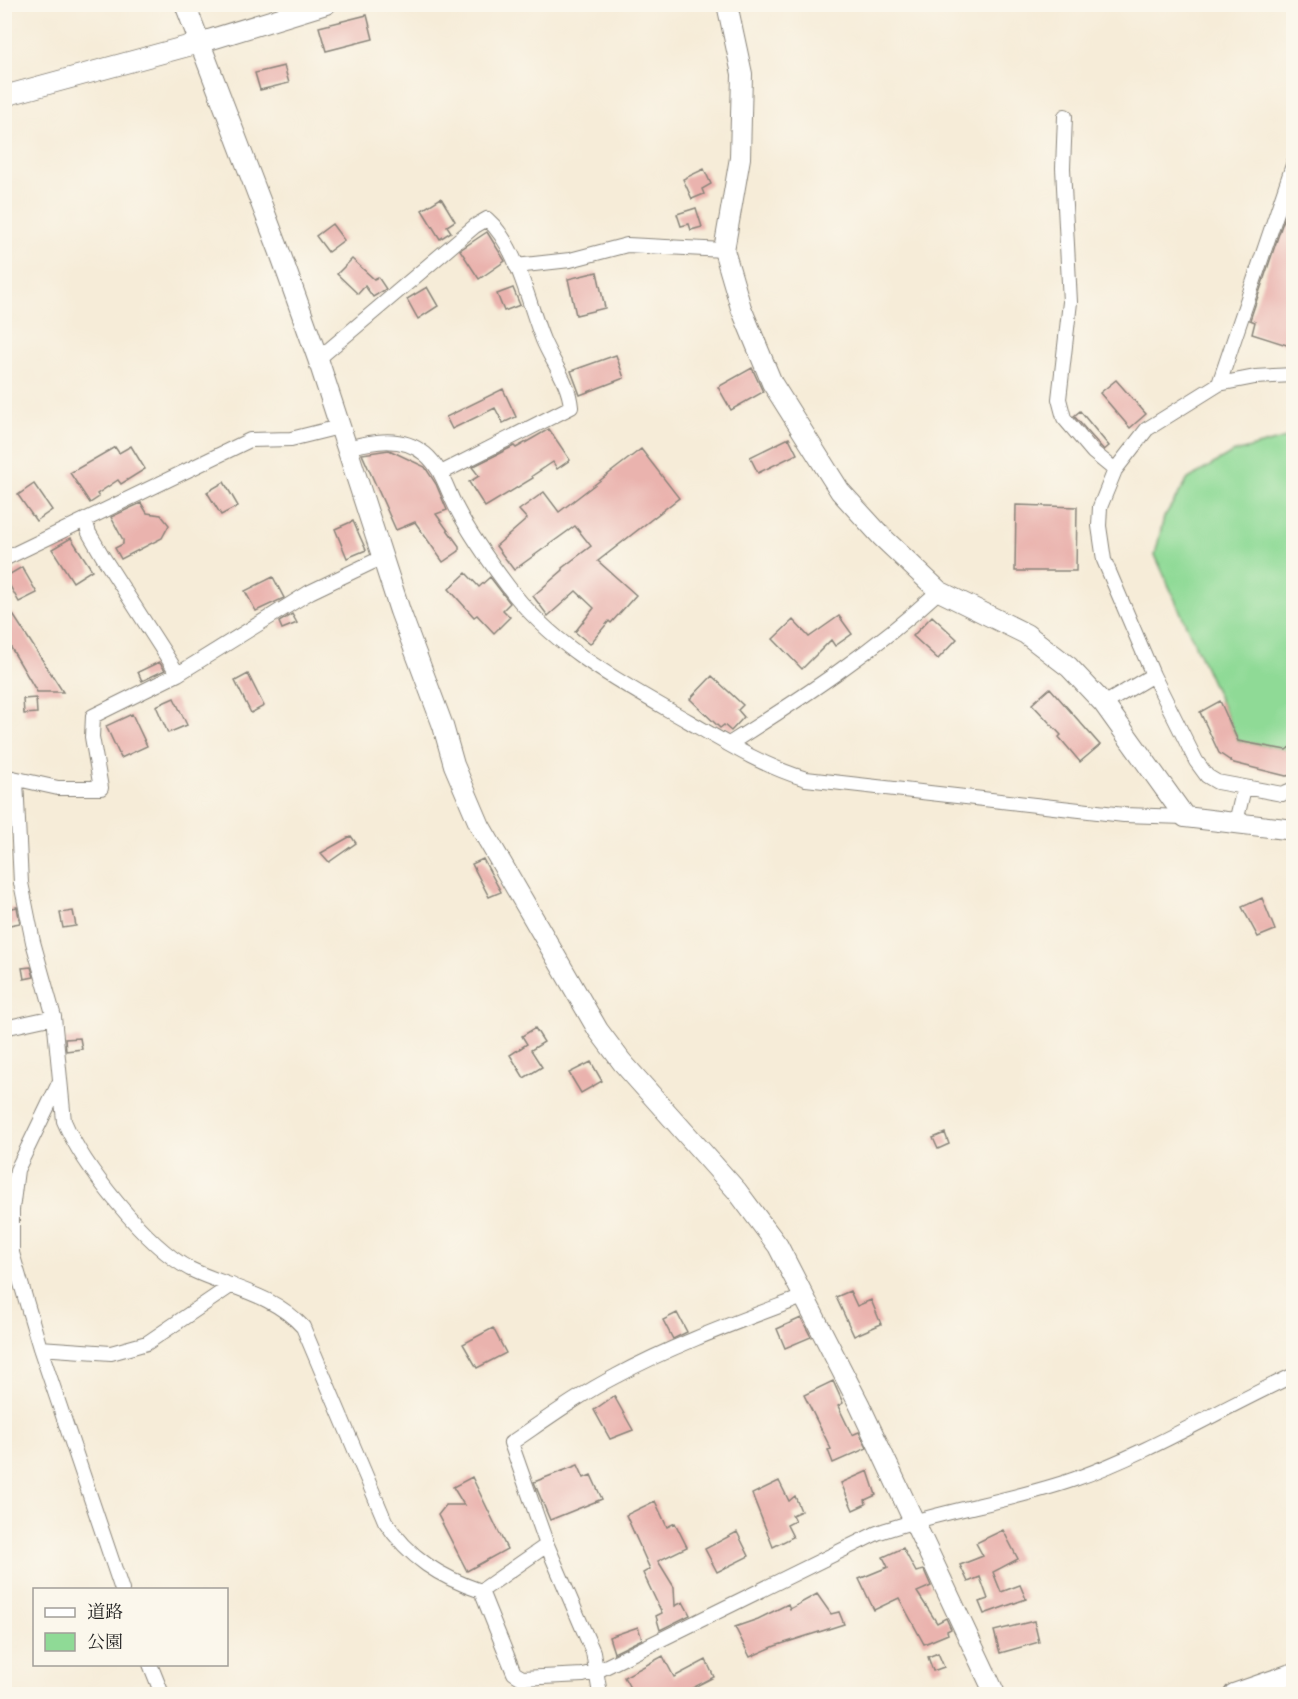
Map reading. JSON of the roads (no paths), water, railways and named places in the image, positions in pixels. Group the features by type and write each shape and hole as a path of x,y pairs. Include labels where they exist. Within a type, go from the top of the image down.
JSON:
{"street":[{"path":"185,4 318,359 381,558 454,765 480,826 598,1030 622,1062 737,1191 778,1246 914,1520 995,1695"},
{"path":"4,96 199,43 326,4"},
{"path":"727,4 742,74 740,158 724,250 741,308 772,383 800,432 840,491 882,537 939,591 1026,634 1069,667 1104,704 1185,817"},
{"path":"1065,116 1063,168 1070,302 1059,399 1064,418 1093,452 1115,470"},
{"path":"1219,384 1293,162"},
{"path":"318,359 475,226 487,219 494,225 516,266 543,341 570,393 571,407 441,473"},
{"path":"516,266 570,260 627,245 724,250"},
{"path":"1293,375 1255,377 1219,384 1148,429 1115,470 1100,507 1104,560 1153,675 1196,761 1207,776 1217,782 1282,794 1293,789"},
{"path":"4,559 250,440 291,439 339,427"},
{"path":"347,448 373,441 399,441 425,454 441,473 457,509 482,551 518,601 547,630 614,679 773,769 806,779 1124,815 1185,817 1293,830"},
{"path":"85,520 89,533 178,674"},
{"path":"381,558 310,592 178,674 93,716 92,737 101,788 58,788 10,778 21,882 33,942 54,1017 59,1083 64,1121 69,1134 111,1195 162,1251 190,1269 280,1305 303,1327 385,1521 395,1536 426,1567 452,1582 481,1592 514,1673 522,1678 583,1675 597,1671 877,1533 914,1520 1074,1479 1192,1428 1293,1376"},
{"path":"729,744 801,698 914,615 939,591"},
{"path":"1104,704 1153,675"},
{"path":"1236,822 1244,788"},
{"path":"4,1028 54,1017"},
{"path":"59,1083 17,1170 8,1254 121,1588"},
{"path":"40,1348 111,1353 147,1343 232,1285"},
{"path":"600,1695 593,1652 547,1545 511,1443 585,1393 618,1374 703,1335 803,1297"},
{"path":"481,1592 547,1545"},
{"path":"150,1666 162,1695"},
{"path":"1234,1695 1293,1673"}]}
